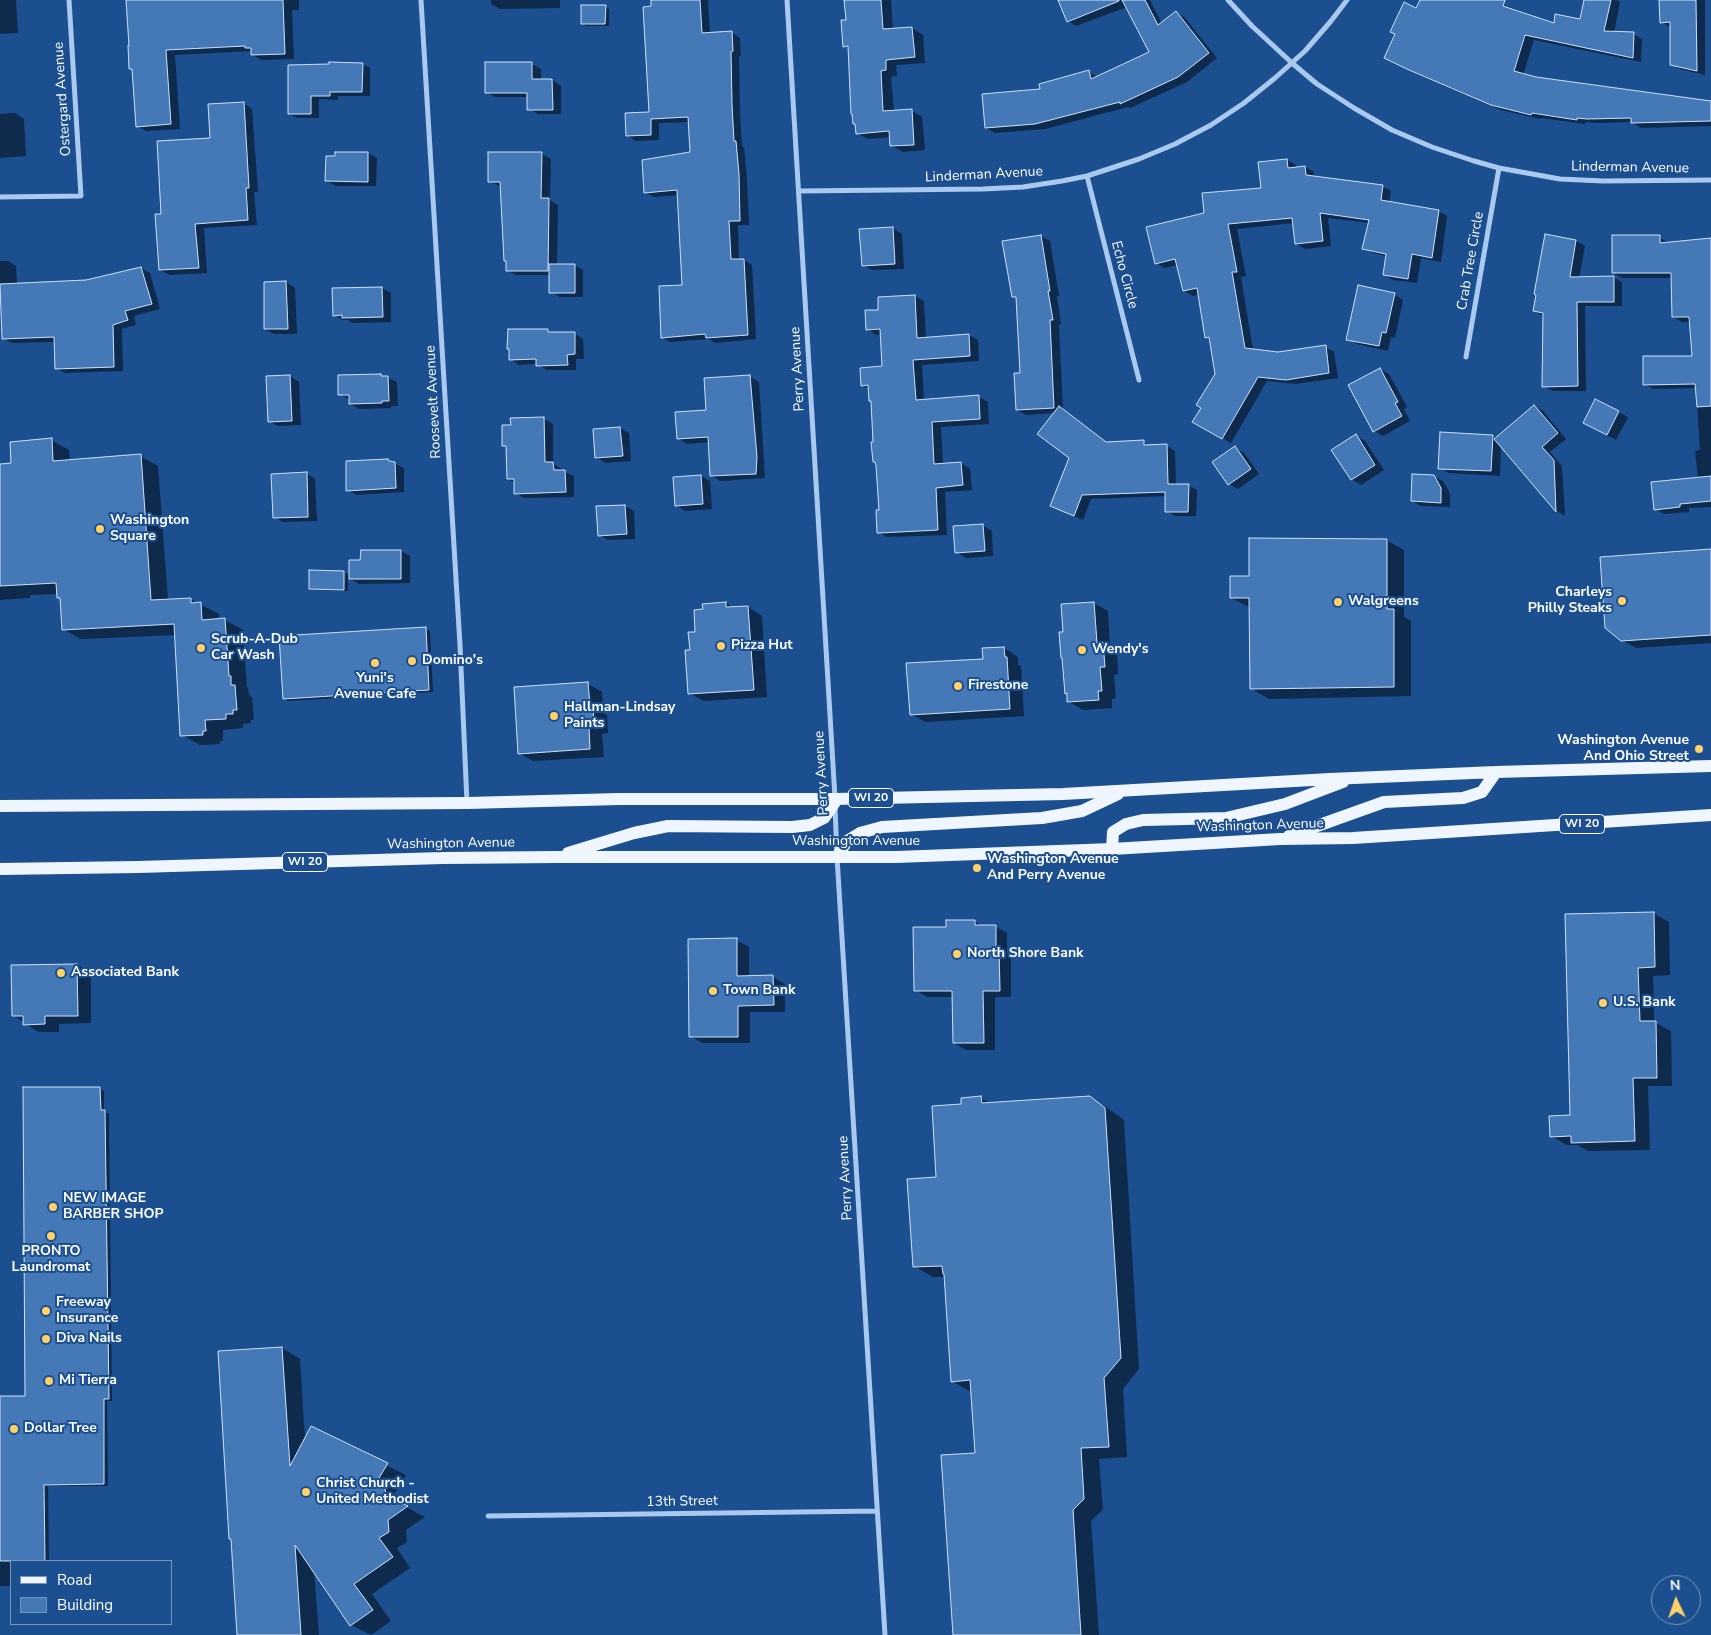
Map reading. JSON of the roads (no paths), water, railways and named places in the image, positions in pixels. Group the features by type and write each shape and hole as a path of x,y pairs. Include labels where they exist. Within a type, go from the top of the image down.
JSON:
{"main road":[{"name":"WI 20","path":"0,806 467,803 619,799 835,800 1125,791 1496,772 1711,766"},
{"path":"1280,839 1384,802 1463,798 1482,792 1496,772"},
{"path":"1112,848 1113,832 1126,824 1144,820 1226,818 1285,804 1354,778"},
{"path":"837,857 847,841 860,833 882,827 1042,818 1082,811 1125,791"},
{"path":"556,857 634,833 668,826 792,827 810,825 824,818 835,800"},
{"name":"Washington Avenue","path":"0,869 443,858 896,858 1280,839 1353,838 1711,815"}],"street":[{"name":"Ostergard Avenue","path":"0,197 81,196 69,0"},
{"name":"Roosevelt Avenue","path":"421,0 461,663 467,803"},
{"name":"Perry Avenue","path":"787,0 885,1635"},
{"path":"1228,0 1252,26 1292,63 1331,21 1347,0"},
{"name":"Linderman Avenue","path":"799,191 1023,187 1086,176 1139,160 1176,144 1211,125 1244,103 1292,63 1317,84 1392,130 1432,147 1499,168 1560,178 1603,182 1711,180"},
{"name":"Crab Tree Circle","path":"1466,358 1499,168"},
{"name":"Echo Circle","path":"1086,176 1139,380"},
{"name":"13th Street","path":"488,1516 877,1511"}],"place":[{"name":"Washington Square","path":"100,529"},
{"name":"Charleys Philly Steaks","path":"1622,601"},
{"name":"Walgreens","path":"1338,602"},
{"name":"Pizza Hut","path":"721,646"},
{"name":"Scrub-A-Dub Car Wash","path":"201,648"},
{"name":"Wendy's","path":"1082,650"},
{"name":"Domino's","path":"412,661"},
{"name":"Yuni's Avenue Cafe","path":"375,663"},
{"name":"Firestone","path":"958,686"},
{"name":"Hallman-Lindsay Paints","path":"554,716"},
{"name":"Washington Avenue And Ohio Street","path":"1699,749"},
{"name":"Washington Avenue And Perry Avenue","path":"977,868"},
{"name":"North Shore Bank","path":"957,954"},
{"name":"Associated Bank","path":"61,973"},
{"name":"Town Bank","path":"713,991"},
{"name":"U.S. Bank","path":"1603,1003"},
{"name":"NEW IMAGE BARBER SHOP","path":"53,1207"},
{"name":"PRONTO Laundromat","path":"51,1236"},
{"name":"Freeway Insurance","path":"46,1311"},
{"name":"Diva Nails","path":"46,1339"},
{"name":"Mi Tierra","path":"49,1381"},
{"name":"Dollar Tree","path":"14,1429"},
{"name":"Christ Church - United Methodist","path":"306,1492"}]}
